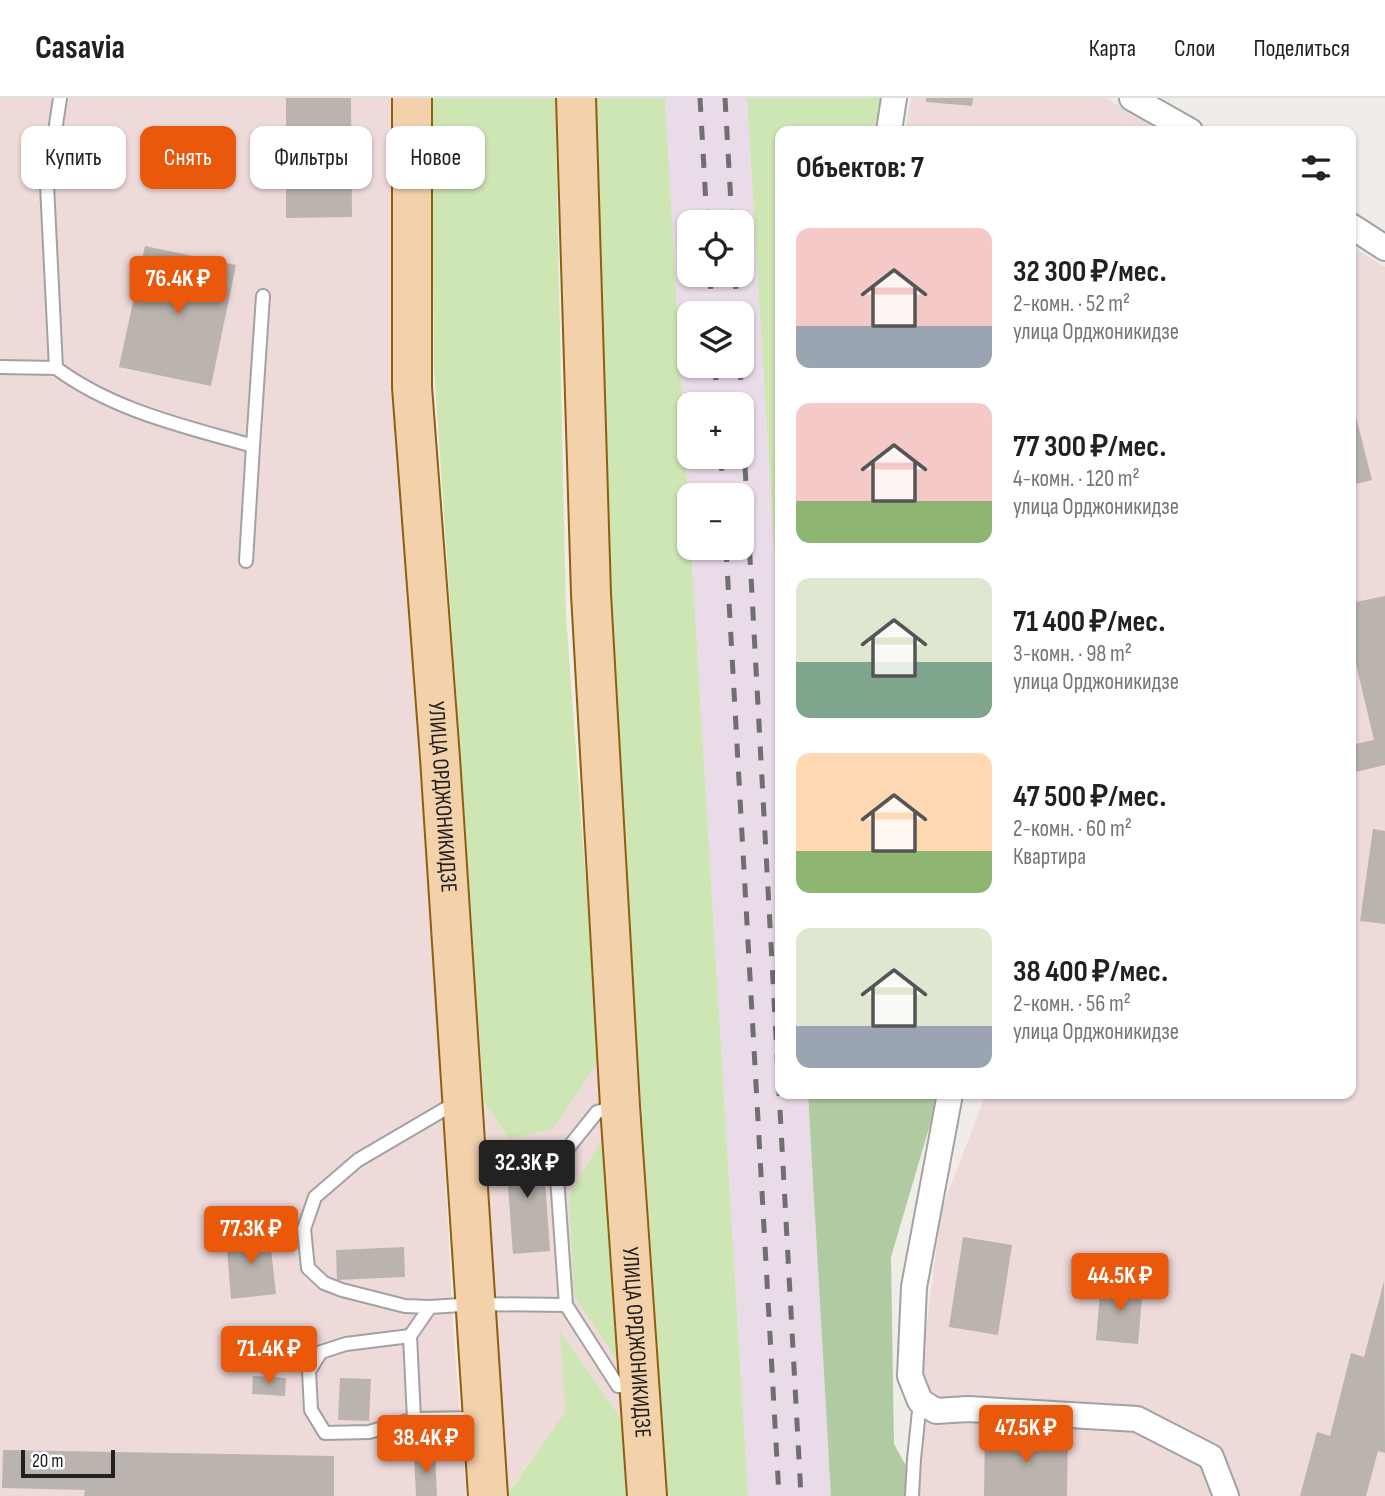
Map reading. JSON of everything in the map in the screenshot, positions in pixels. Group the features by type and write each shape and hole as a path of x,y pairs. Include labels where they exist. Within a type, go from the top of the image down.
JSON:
{"main road":[{"name":"УЛИЦА ОРДЖОНИКИДЗЕ","path":"412,98 412,387 439,744 488,1496"},
{"name":"УЛИЦА ОРДЖОНИКИДЗЕ","path":"576,98 591,594 620,1106 647,1496"}],"street":[{"path":"890,126 894,98"},
{"path":"1132,98 1181,126"},
{"path":"1356,229 1385,248"},
{"path":"949,1099 914,1287 910,1376 920,1402 936,1411 968,1409 1137,1419 1211,1457 1226,1496"}],"lane":[{"path":"56,368 47,185 60,98"},
{"path":"246,561 263,296"},
{"path":"0,367 56,368 79,384 140,414 253,446"},
{"path":"462,1100 358,1160 315,1197 304,1229 309,1268 324,1283 365,1298 405,1306 566,1305"},
{"path":"620,1106 597,1112 556,1163 566,1305 618,1385 640,1387"},
{"path":"414,1419 410,1336 430,1307"},
{"path":"410,1336 346,1344 321,1352 309,1371 312,1410 325,1433 369,1432 414,1419 483,1419"},
{"path":"912,1496 920,1402"}],"shaded area":[{"path":"0,98 392,98 392,126 386,126 386,189 393,189 394,390 466,1496 0,1496"},
{"path":"665,98 747,98 754,210 677,210 677,287 754,287 754,214 775,562 775,1099 808,1099 831,1496 748,1496 692,560 754,560 754,483 687,483 686,469 754,469 754,392 682,392 681,378 754,378 754,301 677,301 677,307"},
{"path":"911,98 1106,98 1153,126 906,126"},
{"path":"1356,249 1385,267 1385,1496 905,1496 941,1211 984,1099 1356,1099"},
{"path":"599,1060 627,1427 561,1332 565,1412 505,1496 484,1102 509,1139"}],"green space":[{"path":"432,98 555,98 566,616 599,1060 553,1129 509,1139 484,1102 434,368 433,189 485,189 485,126 432,126"},
{"path":"596,98 665,98 677,307 677,378 681,378 682,392 677,392 677,469 686,469 687,483 677,483 677,560 692,560 748,1496 668,1496 606,592"},
{"path":"747,98 880,98 876,126 775,126 775,562"},
{"path":"808,1099 938,1099 891,1257 894,1444 909,1471 905,1496 831,1496"},
{"path":"604,1136 622,1367 574,1295 569,1196"},
{"path":"560,1331 627,1427 631,1496 506,1496 565,1412"}],"building":[{"path":"286,98 351,98 351,126 286,126"},
{"path":"926,98 973,98 972,106 926,102"},
{"path":"286,189 352,189 352,217 286,218"},
{"path":"145,246 236,265 211,386 119,367"},
{"path":"1356,417 1372,480 1356,484"},
{"path":"1385,596 1385,765 1356,772 1356,744 1374,740 1356,664 1356,602"},
{"path":"1373,829 1385,831 1385,924 1360,921"},
{"path":"539,1144 542,1181 545,1180 550,1251 513,1254 505,1147"},
{"path":"269,1232 276,1294 231,1299 226,1237"},
{"path":"963,1237 1012,1245 998,1335 949,1327"},
{"path":"404,1247 405,1277 337,1280 336,1250"},
{"path":"1384,1281 1385,1453 1378,1451 1366,1496 1300,1496 1317,1432 1330,1436 1351,1353 1364,1357"},
{"path":"1101,1283 1143,1286 1138,1344 1096,1340"},
{"path":"253,1376 286,1378 285,1396 252,1394"},
{"path":"340,1378 371,1379 369,1421 338,1420"},
{"path":"985,1433 1068,1434 1067,1496 984,1496"},
{"path":"3,1450 334,1456 334,1496 84,1496 85,1490 2,1488"},
{"path":"414,1455 435,1455 437,1496 416,1496"}],"railway":[{"path":"700,98 706,210"},
{"path":"725,98 731,210"},
{"path":"711,287 711,301"},
{"path":"736,287 736,301"},
{"path":"716,378 717,392"},
{"path":"741,378 741,392"},
{"path":"722,469 722,483"},
{"path":"745,469 775,1018"},
{"path":"727,560 779,1496"},
{"path":"779,1099 801,1496"}]}
